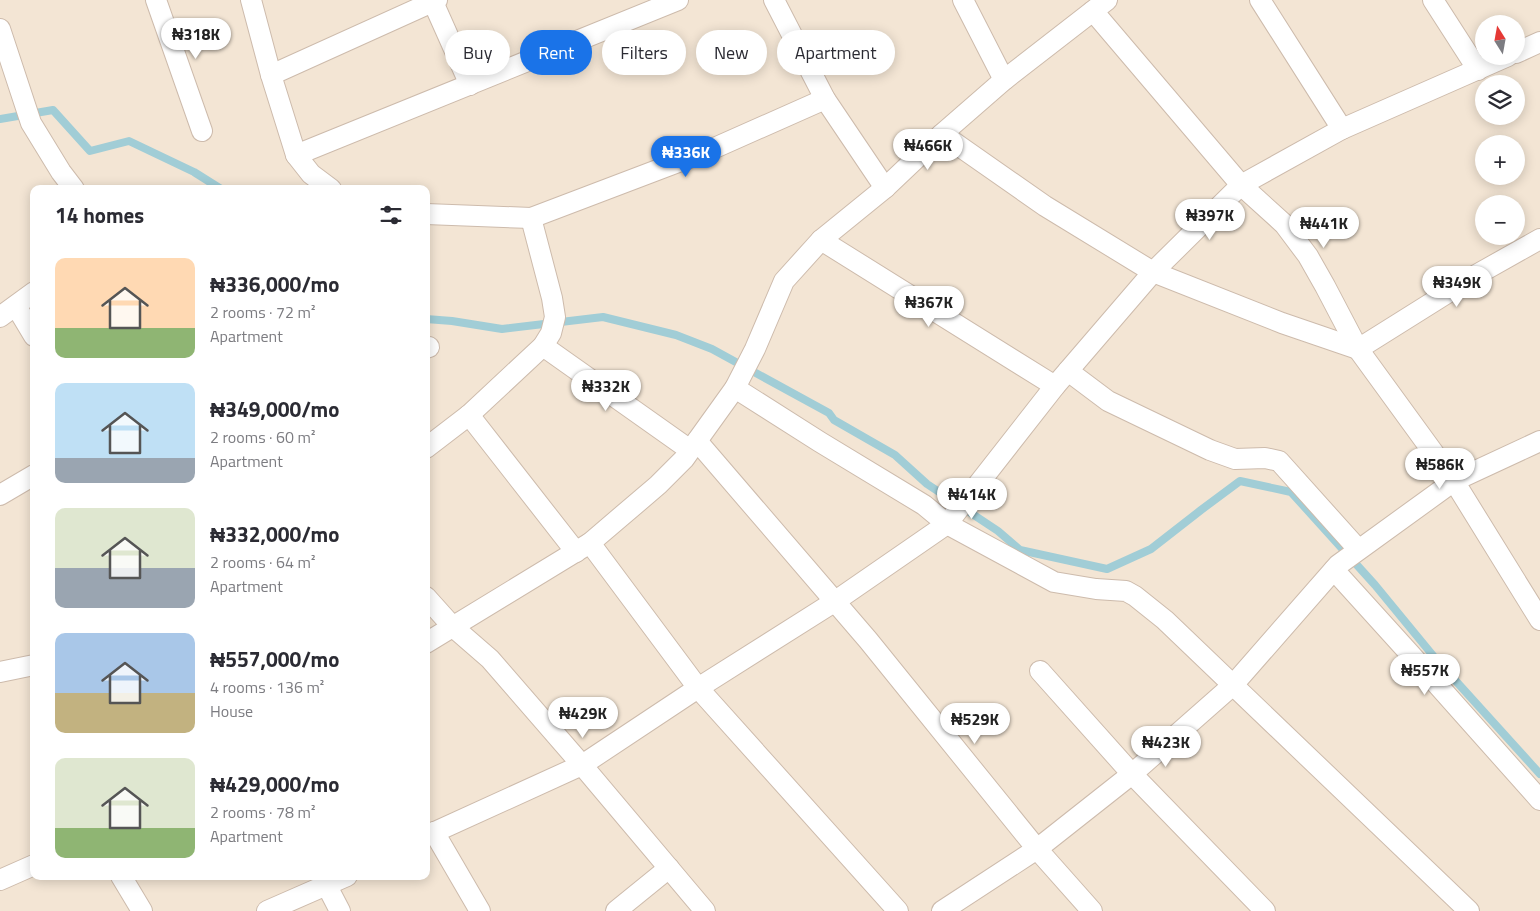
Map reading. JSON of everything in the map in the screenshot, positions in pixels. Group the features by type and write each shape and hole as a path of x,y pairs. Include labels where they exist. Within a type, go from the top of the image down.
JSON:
{"street":[{"path":"156,0 202,131"},
{"path":"251,0 271,75 296,155 311,174 326,185"},
{"path":"296,155 678,0"},
{"path":"774,0 825,99 885,188"},
{"path":"963,0 1004,80"},
{"path":"1260,0 1342,129"},
{"path":"1433,0 1478,70"},
{"path":"271,75 435,1 470,85"},
{"path":"430,640 583,547 658,485 684,459 737,383 755,349 784,281 821,240 885,188 942,134 1004,80 1100,6 1241,185 1284,224 1308,256 1358,349 1454,481 1540,619"},
{"path":"0,29 31,123 71,185"},
{"path":"1525,49 1540,42"},
{"path":"480,911 430,834 582,765 698,688 834,602 948,523 1055,386 1153,272 1241,185 1342,129 1489,65"},
{"path":"430,214 531,218 710,150 825,99"},
{"path":"942,134 1045,206 1153,272 1282,323 1358,349"},
{"path":"430,445 468,415 543,346 551,333 555,317 552,298 531,218"},
{"path":"1358,349 1476,275 1540,239"},
{"path":"821,240 1055,386"},
{"path":"30,295 8,312 30,332"},
{"path":"543,346 694,445 868,640 1037,849 1092,911"},
{"path":"1068,371 1108,400 1210,450 1235,459 1265,458 1278,461 1356,550"},
{"path":"737,383 820,442 924,505 948,523 1054,582 1096,589 1126,591 1135,596 1165,620 1234,685 1469,911"},
{"path":"468,415 583,547 698,688 898,911"},
{"path":"942,911 1037,849 1132,774 1234,685 1336,567 1356,550 1454,481 1540,441"},
{"path":"0,495 30,477"},
{"path":"1336,567 1540,800"},
{"path":"430,601 452,626 490,659 705,911"},
{"path":"0,672 30,666"},
{"path":"1040,671 1132,774 1265,911"},
{"path":"0,880 30,867"},
{"path":"616,911 669,868"},
{"path":"123,880 142,911"},
{"path":"267,911 339,880"},
{"path":"327,886 340,911"}],"shaded area":[{"path":"0,0 1540,0 1540,911 0,911"}],"waterway":[{"path":"0,119 53,110 90,151 129,141 194,172 215,185"},
{"path":"430,319 502,329 603,317 676,335 712,349 829,413 834,420 895,455 927,484 998,531 1020,550 1107,569 1151,549 1240,481 1291,492 1375,585 1435,658 1540,774"}]}
